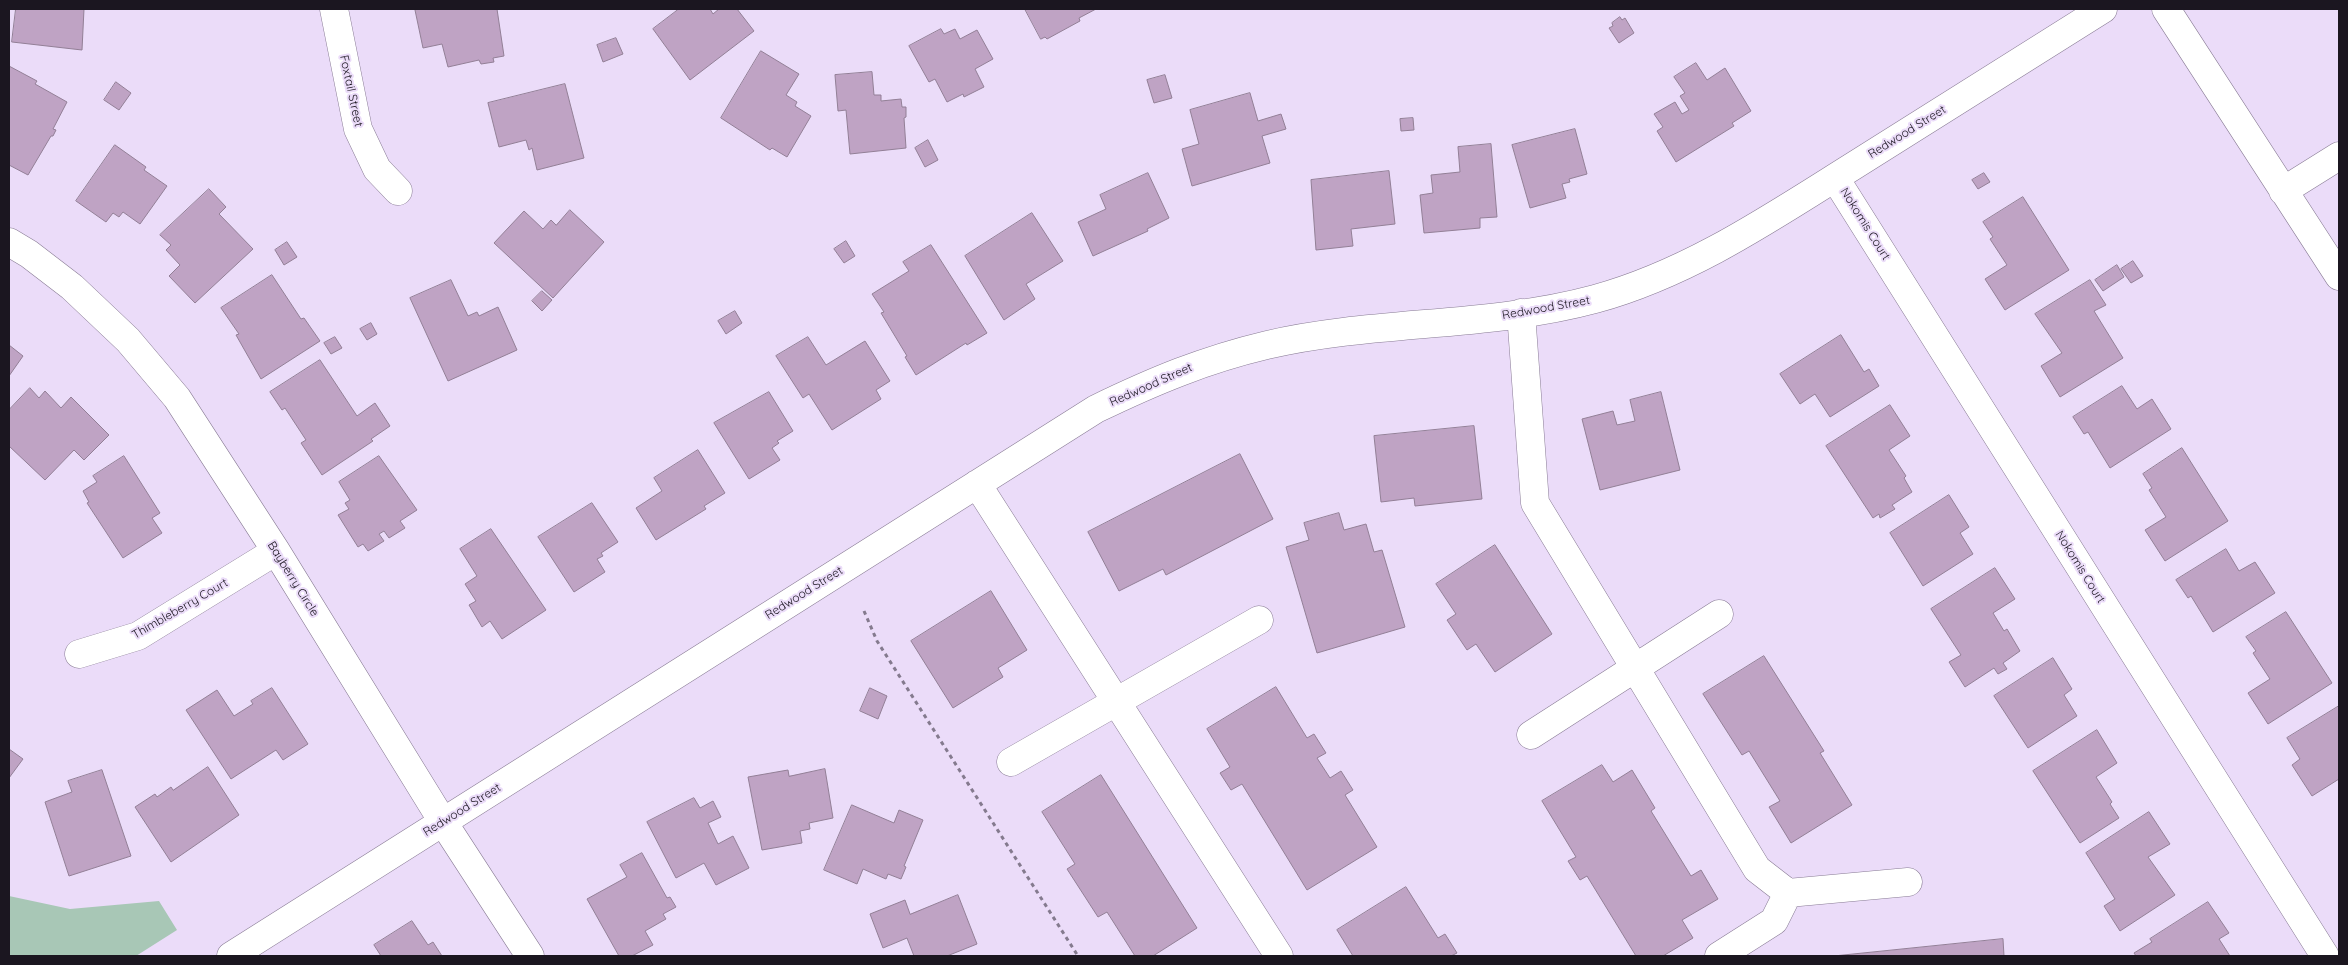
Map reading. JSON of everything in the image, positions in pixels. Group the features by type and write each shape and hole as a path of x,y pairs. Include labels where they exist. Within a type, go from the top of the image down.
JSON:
{"street":[{"name":"Foxtail Street","path":"334,9 358,129 377,169 398,191"},
{"name":"Redwood Street","path":"230,956 1096,409 1158,378 1203,362 1268,344 1327,335 1521,313 1596,299 1667,272 1718,250 2103,9"},
{"path":"2166,9 2339,276"},
{"path":"2283,191 2339,156"},
{"name":"Nokomis Court","path":"1835,178 2325,956"},
{"name":"Bayberry Circle","path":"9,242 72,287 128,340 177,398 276,551 443,822 530,956"},
{"path":"1521,313 1534,503 1757,869 1788,893 1908,882"},
{"path":"977,484 1117,701 1274,954"},
{"name":"Thimbleberry Court","path":"79,654 138,636 276,551"},
{"path":"1531,735 1719,614"},
{"path":"1011,762 1259,620"},
{"path":"1720,956 1774,921 1788,893"}],"path":[{"path":"864,611 877,641 1078,956"}],"green space":[{"path":"9,896 70,909 159,901 177,930 136,956 9,956"}],"building":[{"path":"16,9 84,9 82,50 12,42"},
{"path":"497,9 504,56 493,58 494,62 481,64 479,60 448,67 442,44 423,48 415,10"},
{"path":"679,9 710,9 713,14 719,9 737,9 754,31 690,80 653,29"},
{"path":"1025,9 1096,9 1079,18 1080,21 1047,39 1045,37 1041,39"},
{"path":"1620,17 1622,20 1625,18 1634,33 1619,43 1609,28"},
{"path":"941,29 944,34 955,29 960,39 977,30 993,59 975,69 984,87 964,97 963,94 947,102 935,79 929,82 909,46"},
{"path":"616,38 623,54 603,62 597,45"},
{"path":"761,51 799,74 786,95 797,102 795,106 811,116 787,157 772,148 770,150 721,118"},
{"path":"1696,63 1707,80 1725,68 1751,111 1732,123 1734,126 1676,162 1657,131 1663,127 1654,114 1675,102 1682,114 1689,110 1680,96 1685,93 1674,77"},
{"path":"9,66 37,81 35,84 67,102 53,129 56,130 53,136 51,136 28,175 9,165"},
{"path":"872,72 874,95 881,95 881,101 901,99 902,107 906,107 906,117 904,118 906,148 850,154 846,110 838,111 835,75"},
{"path":"1165,75 1172,98 1154,103 1147,80"},
{"path":"116,82 131,93 119,110 104,100"},
{"path":"565,84 584,158 537,170 532,148 529,150 526,140 499,147 488,103"},
{"path":"1250,93 1258,121 1281,114 1286,129 1262,136 1270,163 1192,186 1182,149 1199,144 1190,110"},
{"path":"1413,118 1414,130 1401,131 1400,119"},
{"path":"1575,129 1587,174 1569,179 1570,182 1562,184 1566,198 1530,208 1512,145"},
{"path":"928,140 938,160 925,167 915,148"},
{"path":"1491,144 1497,217 1480,218 1480,228 1424,233 1420,195 1433,193 1431,175 1460,172 1458,147"},
{"path":"115,145 146,167 144,170 167,186 140,224 123,212 119,217 113,213 106,222 76,201"},
{"path":"1389,171 1395,224 1351,229 1353,246 1316,250 1311,180"},
{"path":"1148,173 1169,218 1147,229 1148,231 1093,256 1078,222 1106,209 1100,195"},
{"path":"1984,173 1990,182 1978,189 1972,180"},
{"path":"209,189 226,207 219,214 253,249 195,303 169,276 180,265 166,250 171,245 160,235"},
{"path":"2023,197 2069,270 2005,310 1985,279 2007,265 1990,239 1993,237 1983,222"},
{"path":"570,210 604,242 553,298 494,243 524,211 543,229 551,220 556,225"},
{"path":"1032,213 1063,261 1026,284 1035,299 1004,320 965,256"},
{"path":"846,241 855,256 844,263 834,249"},
{"path":"287,242 297,257 284,265 275,250"},
{"path":"931,245 987,333 967,345 966,343 916,375 905,357 907,356 881,313 884,312 872,294 909,271 903,262"},
{"path":"2133,261 2143,276 2131,283 2121,269"},
{"path":"2117,265 2124,277 2103,291 2095,280"},
{"path":"272,275 301,319 304,318 320,341 261,379 236,335 239,334 221,308"},
{"path":"451,280 468,316 477,312 479,316 498,307 517,350 448,381 410,298"},
{"path":"2090,280 2106,305 2094,311 2123,358 2060,397 2041,366 2062,353 2035,314"},
{"path":"542,291 552,300 542,311 532,301"},
{"path":"735,311 742,323 726,334 718,321"},
{"path":"371,323 377,334 367,340 360,329"},
{"path":"1841,335 1864,372 1869,369 1879,386 1830,417 1815,394 1800,404 1780,374"},
{"path":"335,337 342,348 331,354 324,343"},
{"path":"808,337 826,365 865,341 890,381 876,390 881,399 832,430 809,394 803,398 776,356"},
{"path":"9,345 23,356 9,376"},
{"path":"320,360 357,416 375,403 390,426 371,439 373,441 322,475 301,443 306,440 285,408 282,410 270,392"},
{"path":"2122,386 2137,409 2152,399 2171,429 2110,468 2088,432 2084,434 2073,417"},
{"path":"30,388 39,398 45,391 61,408 71,397 109,435 84,460 74,450 45,480 9,446 9,410"},
{"path":"769,392 793,431 777,441 779,443 772,448 780,460 749,479 714,423"},
{"path":"1661,392 1680,470 1600,490 1582,419 1613,411 1617,425 1635,421 1630,400"},
{"path":"1890,405 1910,436 1889,450 1906,476 1904,478 1912,492 1892,505 1895,509 1880,518 1879,514 1873,518 1826,446"},
{"path":"1474,426 1482,499 1415,506 1414,498 1381,502 1374,436"},
{"path":"2182,448 2228,521 2165,561 2145,530 2166,517 2149,490 2152,488 2143,474"},
{"path":"698,450 725,493 704,506 706,509 656,540 636,508 662,491 654,478"},
{"path":"1240,454 1273,519 1166,575 1163,569 1119,591 1088,532"},
{"path":"124,456 160,513 152,518 162,533 123,558 87,503 89,502 83,491 97,482 93,476"},
{"path":"379,456 417,510 400,521 405,528 389,538 384,531 379,534 384,541 368,551 363,544 358,547 338,515 349,509 345,503 350,500 339,482"},
{"path":"1949,495 1969,527 1960,533 1973,554 1923,586 1890,533"},
{"path":"592,503 618,542 601,553 603,556 597,559 605,572 574,592 538,537"},
{"path":"1339,513 1344,530 1366,524 1374,552 1382,550 1405,627 1317,653 1286,547 1309,540 1304,523"},
{"path":"491,529 546,610 502,639 490,621 482,627 469,605 476,601 465,584 477,576 460,549"},
{"path":"1495,545 1552,634 1495,672 1476,644 1467,650 1447,620 1456,614 1436,584"},
{"path":"2226,549 2239,571 2255,562 2275,593 2213,632 2191,596 2188,598 2176,580"},
{"path":"1995,568 2015,599 1993,613 2004,631 2007,629 2020,651 2003,663 2007,669 1998,674 1994,668 1965,687 1949,662 1961,655 1931,609"},
{"path":"991,591 1027,650 998,668 1003,677 953,708 911,641"},
{"path":"2286,612 2332,683 2268,724 2248,693 2270,679 2253,653 2256,651 2246,637"},
{"path":"1764,656 1824,751 1820,753 1852,805 1791,843 1769,807 1780,801 1749,751 1742,755 1703,694"},
{"path":"2053,658 2072,689 2064,695 2077,716 2028,748 1994,696"},
{"path":"1276,687 1307,738 1314,734 1326,753 1317,758 1330,778 1341,771 1353,790 1345,795 1377,847 1307,890 1242,784 1231,790 1220,773 1230,767 1207,729"},
{"path":"272,688 308,744 283,760 276,750 231,779 186,710 217,690 234,716 253,704 251,701"},
{"path":"870,688 887,696 878,719 860,711"},
{"path":"2339,706 2339,779 2312,796 2292,765 2300,759 2287,738"},
{"path":"2097,730 2117,763 2096,777 2112,802 2110,804 2119,818 2080,843 2033,771"},
{"path":"9,749 23,759 9,778"},
{"path":"1602,765 1613,782 1632,770 1655,808 1651,811 1691,876 1701,870 1718,899 1682,920 1693,938 1663,956 1636,956 1587,876 1580,880 1568,861 1576,857 1542,801"},
{"path":"208,767 239,815 171,862 135,807 155,794 157,797 171,787 173,790"},
{"path":"825,769 833,818 809,823 810,829 800,831 802,843 762,850 748,777 788,770 789,776"},
{"path":"102,770 131,856 69,876 45,802 72,792 68,781"},
{"path":"1101,775 1197,928 1153,956 1135,956 1107,912 1098,917 1067,869 1075,864 1042,812"},
{"path":"694,798 700,808 713,801 721,817 708,823 718,844 733,836 749,868 716,885 704,863 676,878 647,822"},
{"path":"852,805 894,823 899,810 923,820 904,866 906,867 901,879 888,874 886,879 863,869 857,884 824,870"},
{"path":"2149,812 2170,844 2148,857 2175,895 2120,931 2104,906 2115,899 2086,853"},
{"path":"642,853 667,898 670,897 676,907 663,914 666,919 645,931 653,945 632,956 619,956 587,899 627,877 620,865"},
{"path":"1406,887 1438,938 1445,934 1457,953 1451,956 1353,956 1337,930"},
{"path":"958,895 977,944 947,956 914,956 907,938 883,948 870,914 905,900 910,914"},
{"path":"2208,902 2229,933 2219,939 2230,956 2136,956 2134,953 2152,942 2150,939"},
{"path":"412,921 428,945 433,942 442,956 381,956 374,945"},
{"path":"2003,939 2004,956 1834,956"}]}
